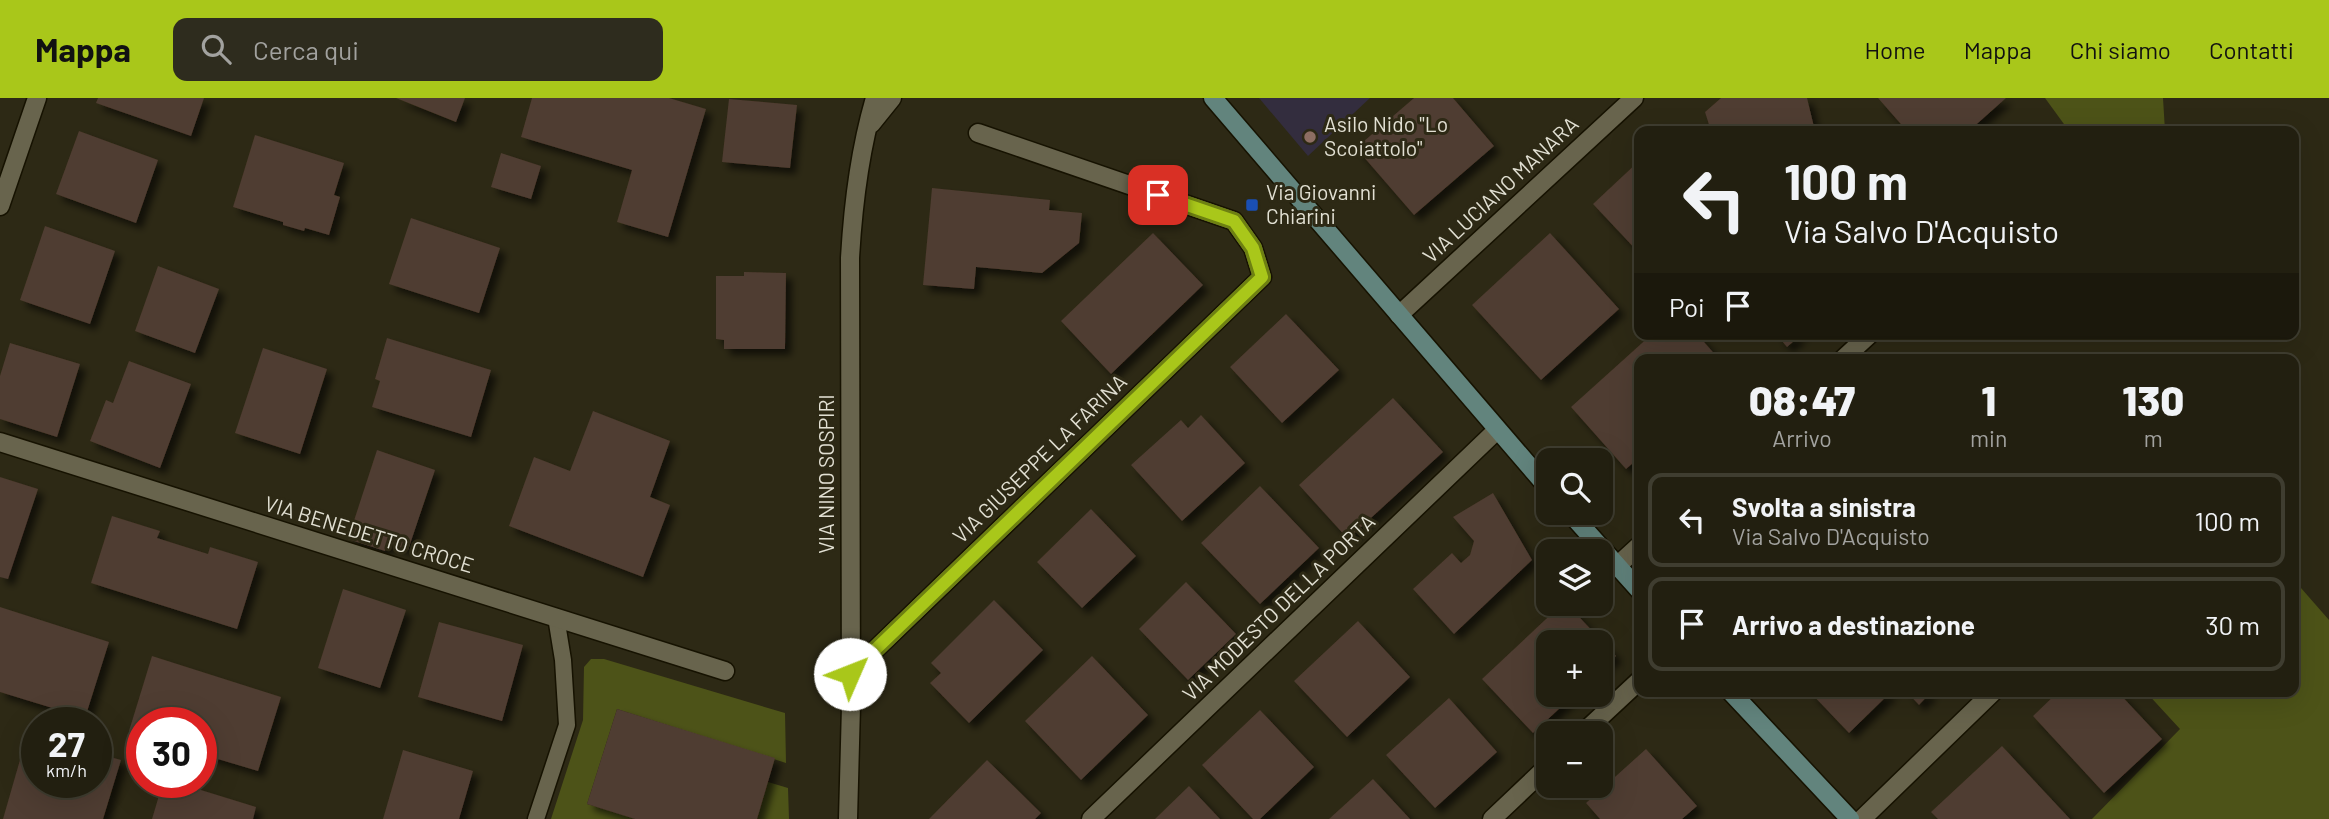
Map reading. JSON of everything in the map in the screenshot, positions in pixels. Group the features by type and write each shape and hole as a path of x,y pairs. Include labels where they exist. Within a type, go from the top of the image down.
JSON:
{"main road":[{"path":"1213,98 1536,474"},
{"path":"1581,525 1634,585"},
{"path":"1736,697 1850,819"}],"street":[{"path":"0,206 37,98"},
{"name":"VIA NINO SOSPIRI","path":"848,819 850,258 855,202 866,129 874,98"},
{"path":"866,129 892,98"},
{"name":"VIA LUCIANO MANARA","path":"1399,315 1634,98"},
{"name":"VIA GIUSEPPE LA FARINA","path":"850,674 1262,277 1253,248 1234,221 978,133"},
{"path":"1848,354 1864,340"},
{"name":"VIA MODESTO DELLA PORTA","path":"1091,819 1497,430"},
{"name":"VIA BENEDETTO CROCE","path":"0,442 725,671"},
{"path":"1617,566 1634,550"},
{"path":"1596,721 1634,686"},
{"path":"1862,819 1988,697"},
{"path":"1492,819 1536,777"}],"lane":[{"path":"536,819 567,725 564,660 556,617"}],"shaded area":[{"name":"Asilo Nido \"Lo Scoiattolo\"","path":"1259,98 1370,98 1308,156"}],"green space":[{"path":"2045,98 2163,98 2165,126 2065,126"},
{"path":"2299,586 2329,620 2329,819 2092,819 2180,729 2151,697 2299,697"},
{"path":"591,659 604,659 785,713 786,763 617,709 587,804 635,819 551,819 583,720 584,667"},
{"path":"768,782 788,788 789,819 757,819"}],"building":[{"path":"98,98 204,98 191,136 96,103"},
{"path":"396,98 465,98 456,122"},
{"path":"532,98 669,98 706,109 668,237 617,222 632,170 521,137"},
{"path":"1414,98 1453,98 1494,146 1414,215 1356,148"},
{"path":"1721,98 1807,98 1814,126 1709,126 1705,112"},
{"path":"1878,98 2006,98 1975,126 1903,126"},
{"path":"729,99 797,105 790,168 722,162"},
{"path":"79,131 158,160 136,223 56,194"},
{"path":"255,135 344,163 334,195 340,197 329,235 283,225 283,222 233,207"},
{"path":"501,153 541,166 531,199 491,187"},
{"path":"1634,166 1634,248 1593,204"},
{"path":"932,188 1050,200 1049,210 1082,213 1079,243 1042,273 976,267 974,289 923,285"},
{"path":"411,218 500,248 479,313 389,284"},
{"path":"45,226 115,251 90,324 20,300"},
{"path":"1153,233 1203,285 1111,374 1061,321"},
{"path":"1550,233 1619,309 1541,380 1472,305"},
{"path":"158,266 219,289 195,353 135,331"},
{"path":"744,272 786,273 785,349 724,349 724,340 716,339 716,276 744,276"},
{"path":"1286,314 1339,370 1282,423 1230,367"},
{"path":"387,338 491,370 471,437 372,407 380,381 375,379"},
{"path":"1645,340 1702,340 1715,354 1634,354 1634,462 1626,469 1613,454 1613,448 1607,448 1571,407"},
{"path":"1781,340 1795,340 1787,347"},
{"path":"10,343 80,364 57,437 0,419 0,376"},
{"path":"263,348 327,369 300,454 235,433"},
{"path":"129,361 191,384 160,468 90,441 106,400 113,403"},
{"path":"1393,398 1443,452 1348,539 1299,485"},
{"path":"593,411 670,441 650,497 670,505 643,577 509,526 534,457 570,471"},
{"path":"1201,415 1245,463 1182,521 1131,465 1181,420 1188,428"},
{"path":"377,450 435,470 408,550 387,543 385,551 348,539"},
{"path":"0,477 38,489 8,579 0,577"},
{"path":"1260,486 1319,548 1260,604 1201,543"},
{"path":"1493,493 1532,560 1454,634 1413,589 1452,553 1461,563 1470,555 1474,541 1453,517"},
{"path":"1091,509 1136,556 1082,608 1037,562"},
{"path":"112,516 160,531 157,538 208,554 210,547 258,562 237,629 91,583"},
{"path":"1186,582 1236,634 1188,680 1139,629"},
{"path":"343,589 406,610 380,688 318,668"},
{"path":"994,600 1043,650 969,723 930,683 941,673 931,663"},
{"path":"0,607 109,642 88,707 49,707 0,692"},
{"path":"1549,616 1578,616 1592,630 1536,630 1536,707 1561,707 1546,721 1536,721 1536,730 1533,733 1482,679"},
{"path":"1358,621 1410,677 1347,737 1294,681"},
{"path":"439,622 523,645 502,721 418,697"},
{"path":"152,656 281,697 258,771 217,759 217,707 136,707"},
{"path":"1092,656 1148,715 1081,780 1025,721"},
{"path":"1815,697 1886,697 1849,733"},
{"path":"1912,697 1926,697 1919,705"},
{"path":"2053,697 2123,697 2162,739 2104,793 2033,716"},
{"path":"1449,698 1497,752 1435,808 1386,755"},
{"path":"617,709 775,758 757,819 635,819 587,804"},
{"path":"1260,710 1314,767 1260,819 1253,819 1202,765"},
{"path":"2002,746 2070,819 1938,819 1931,812"},
{"path":"1646,749 1697,806 1682,819 1600,819 1586,803 1592,798 1613,798 1613,779"},
{"path":"403,750 473,771 459,819 383,819"},
{"path":"21,756 21,798 109,798 103,819 3,819"},
{"path":"112,757 121,760 112,790"},
{"path":"987,760 1041,813 1035,819 929,819"},
{"path":"1373,779 1410,819 1329,819"},
{"path":"1189,786 1220,819 1155,819"},
{"path":"217,795 256,807 253,819 152,819 158,798 217,798"}],"place":[{"name":"Asilo Nido \"Lo Scoiattolo\"","path":"1310,137"},
{"name":"Via Giovanni Chiarini","path":"1252,205"}],"route":[{"path":"850,674 1262,277 1253,248 1234,221 1158,195"}]}
